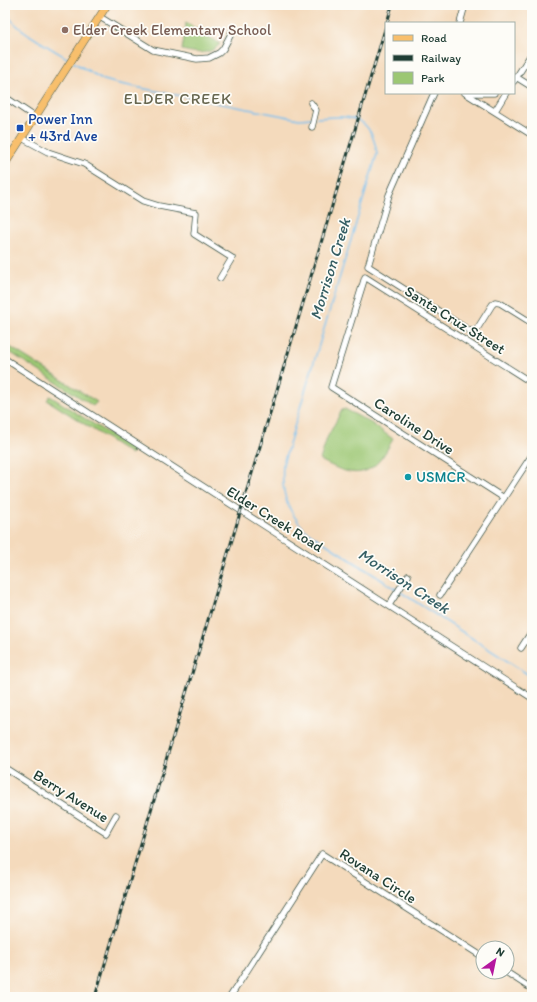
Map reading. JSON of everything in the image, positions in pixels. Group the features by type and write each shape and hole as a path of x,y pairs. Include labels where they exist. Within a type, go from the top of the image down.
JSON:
{"main road":[{"path":"5,164 107,5"}],"street":[{"path":"460,22 465,5"},
{"path":"100,17 143,45 154,50 197,59 209,58 217,55 223,50 232,32"},
{"path":"532,53 515,79 532,87"},
{"path":"434,94 389,195 368,266 470,331 477,329 495,302 500,303 532,323"},
{"path":"467,94 532,135"},
{"path":"495,111 505,94"},
{"path":"5,97 35,117"},
{"path":"311,103 316,110 312,127"},
{"path":"22,138 48,152 84,164 143,201 159,206 196,213 194,234 232,258 220,278"},
{"name":"Santa Cruz Street","path":"365,277 532,383"},
{"name":"Caroline Drive","path":"365,277 331,387 504,498"},
{"name":"Elder Creek Road","path":"5,359 532,698"},
{"path":"440,595 532,455"},
{"path":"389,605 408,576"},
{"path":"521,648 532,631"},
{"name":"Berry Avenue","path":"5,768 106,833 116,815"},
{"name":"Rovana Circle","path":"230,997 322,854 475,952"},
{"path":"515,978 532,989"}],"green space":[{"path":"185,22 220,44 216,48 202,53 182,50 186,25"},
{"path":"7,345 97,402 93,406 5,349"},
{"path":"50,396 134,450 131,454 47,400"},
{"path":"345,409 371,423 393,439 379,461 365,471 358,473 343,470 320,460 327,438 342,410"}],"waterway":[{"name":"Morrison Creek","path":"5,11 16,25 25,32 70,60"},
{"name":"Morrison Creek","path":"73,62 104,80 115,83 299,119 312,118"},
{"name":"Morrison Creek","path":"316,118 349,118 364,124 370,131 377,154 283,464 284,492 289,508 306,531 532,677"}],"railway":[{"path":"387,22 392,5"},
{"path":"95,997 385,29"}],"place":[{"name":"Elder Creek Elementary School","path":"65,30"},
{"name":"Power Inn + 43rd Ave","path":"20,128"},
{"name":"USMCR","path":"408,477"}],"district":[{"name":"ELDER CREEK","path":"178,98"}]}
